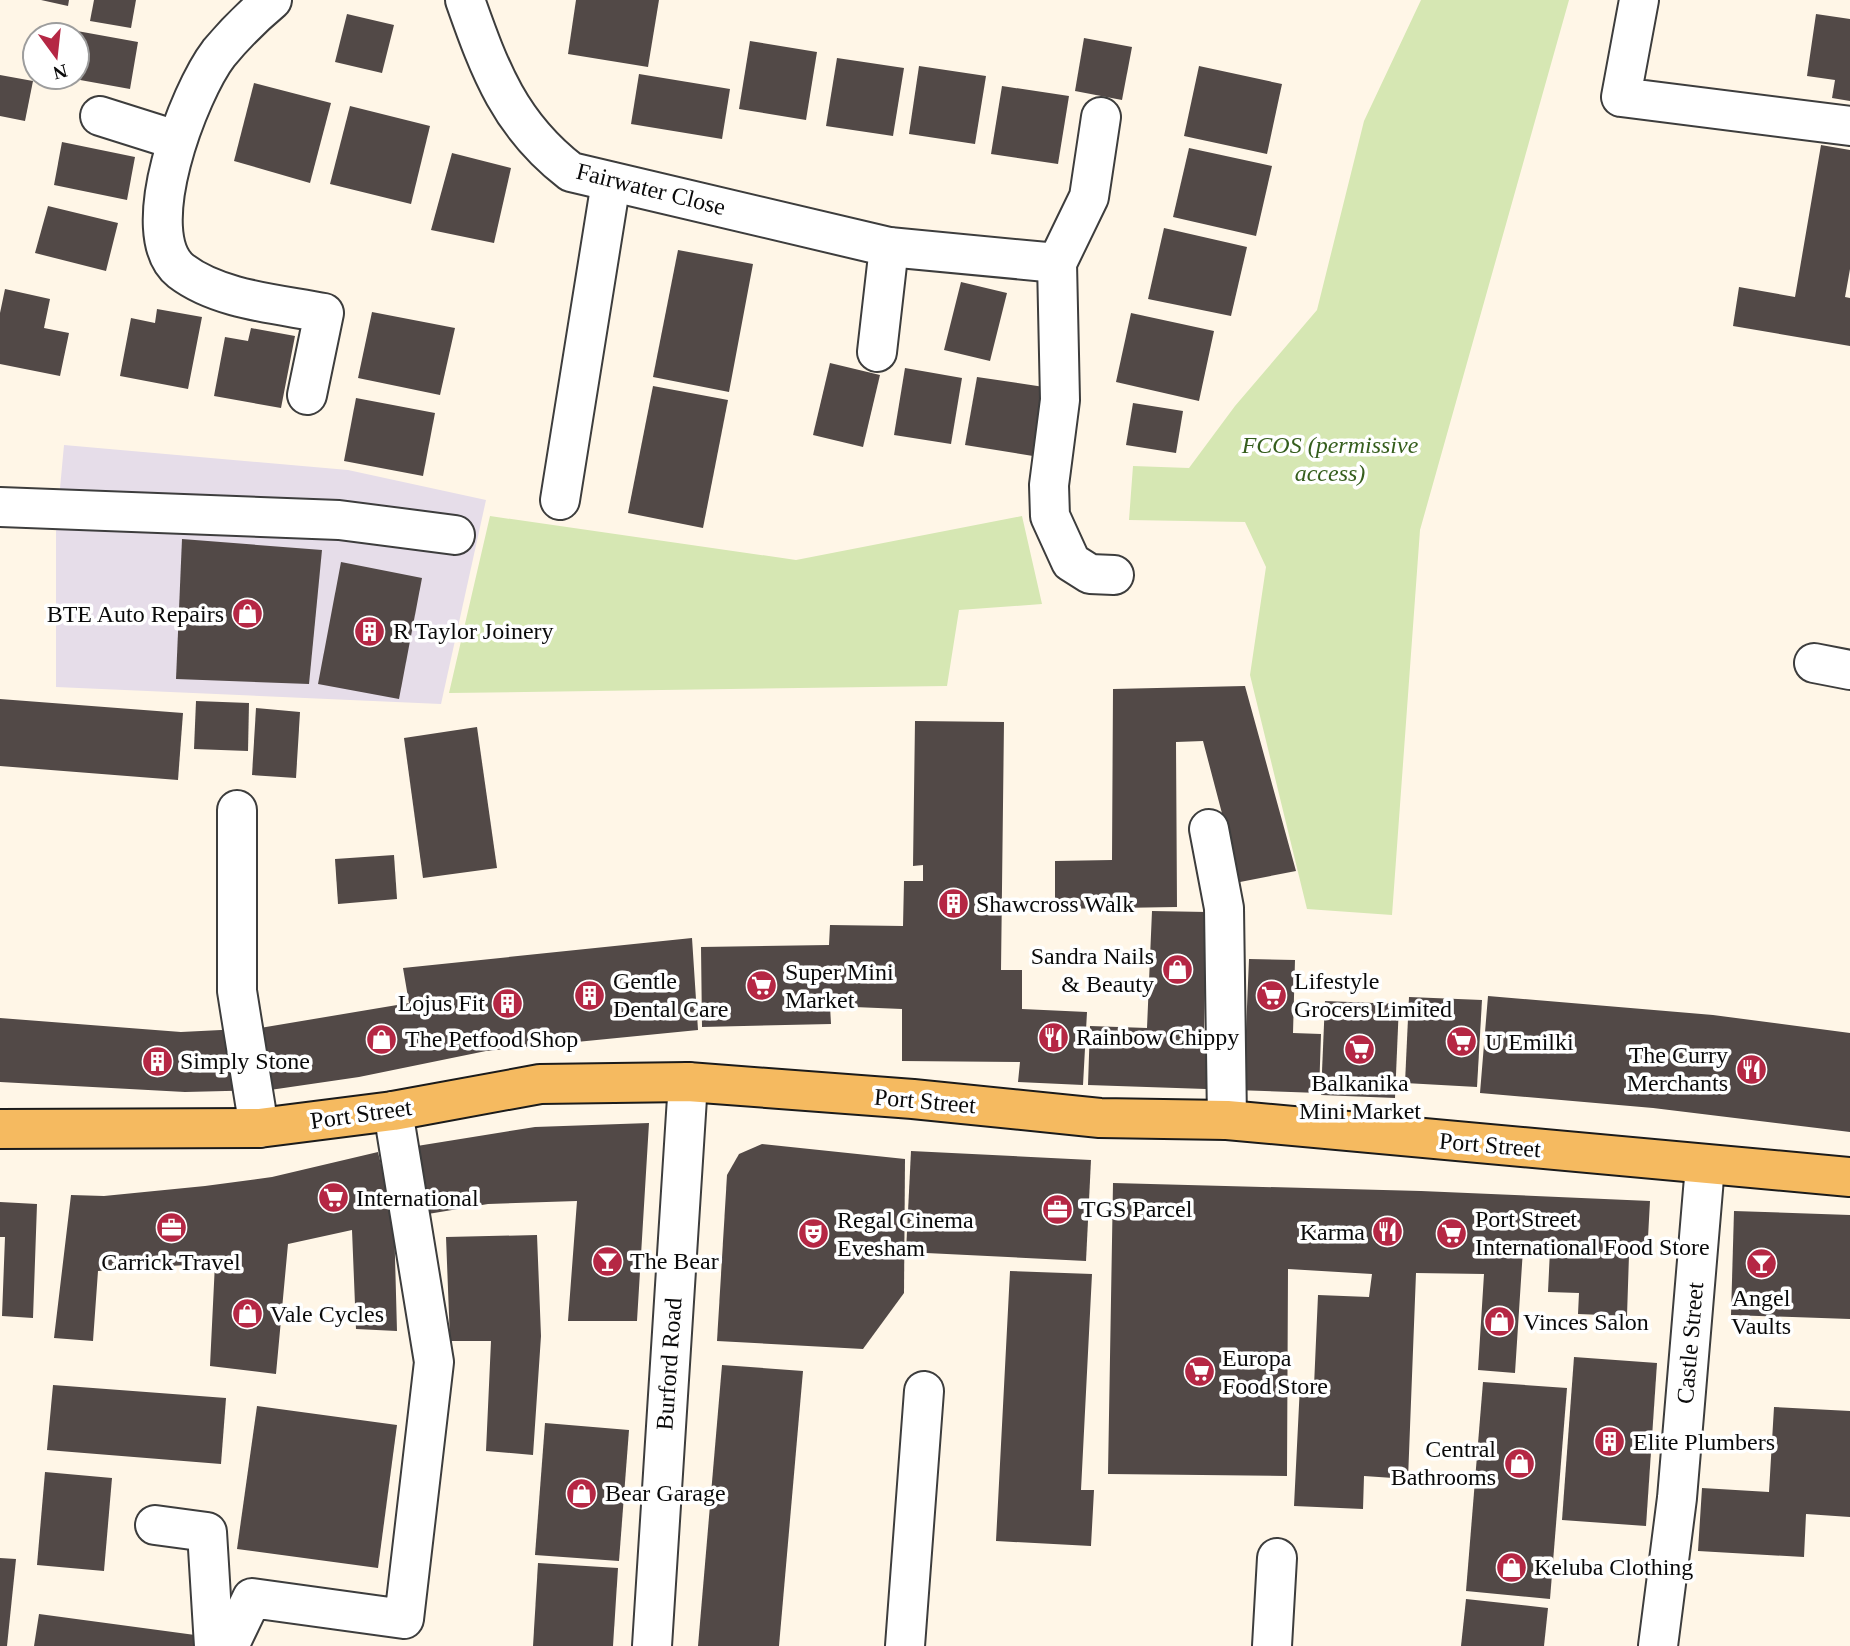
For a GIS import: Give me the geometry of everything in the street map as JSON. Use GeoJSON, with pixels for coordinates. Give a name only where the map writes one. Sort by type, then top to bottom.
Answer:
{"type":"FeatureCollection","features":[{"type":"Feature","properties":{"kind":"main road","name":"Port Street"},"geometry":{"type":"LineString","coordinates":[[0,1129],[259,1128],[393,1111],[540,1084],[688,1082],[913,1099],[1100,1118],[1227,1120],[1705,1166],[1850,1177]]}},
{"type":"Feature","properties":{"kind":"street"},"geometry":{"type":"LineString","coordinates":[[271,0],[219,54],[191,103],[176,140],[162,220],[164,248],[180,270],[220,291],[324,313],[307,396]]}},
{"type":"Feature","properties":{"kind":"street","name":"Fairwater Close"},"geometry":{"type":"LineString","coordinates":[[465,0],[488,64],[520,124],[571,172],[889,247],[1057,262]]}},
{"type":"Feature","properties":{"kind":"street"},"geometry":{"type":"LineString","coordinates":[[1639,0],[1621,97],[1850,126]]}},
{"type":"Feature","properties":{"kind":"street"},"geometry":{"type":"LineString","coordinates":[[100,116],[176,140]]}},
{"type":"Feature","properties":{"kind":"street"},"geometry":{"type":"LineString","coordinates":[[1101,117],[1089,197],[1057,262],[1060,400],[1049,485],[1050,516],[1071,562],[1090,574],[1114,575]]}},
{"type":"Feature","properties":{"kind":"street"},"geometry":{"type":"LineString","coordinates":[[560,500],[611,181]]}},
{"type":"Feature","properties":{"kind":"street"},"geometry":{"type":"LineString","coordinates":[[877,352],[889,247]]}},
{"type":"Feature","properties":{"kind":"street"},"geometry":{"type":"LineString","coordinates":[[0,507],[339,520],[455,535]]}},
{"type":"Feature","properties":{"kind":"street"},"geometry":{"type":"LineString","coordinates":[[237,810],[237,992],[259,1128]]}},
{"type":"Feature","properties":{"kind":"street"},"geometry":{"type":"LineString","coordinates":[[1209,829],[1224,908],[1227,1120]]}},
{"type":"Feature","properties":{"kind":"street","name":"Burford Road"},"geometry":{"type":"LineString","coordinates":[[652,1646],[688,1082]]}},
{"type":"Feature","properties":{"kind":"street"},"geometry":{"type":"LineString","coordinates":[[229,1646],[252,1598],[404,1619],[434,1363],[393,1111]]}},
{"type":"Feature","properties":{"kind":"street","name":"Castle Street"},"geometry":{"type":"LineString","coordinates":[[1658,1646],[1677,1498],[1705,1166]]}},
{"type":"Feature","properties":{"kind":"street"},"geometry":{"type":"LineString","coordinates":[[905,1646],[924,1391]]}},
{"type":"Feature","properties":{"kind":"street"},"geometry":{"type":"LineString","coordinates":[[155,1525],[207,1532],[214,1646]]}},
{"type":"Feature","properties":{"kind":"street"},"geometry":{"type":"LineString","coordinates":[[1272,1646],[1277,1559]]}},
{"type":"Feature","properties":{"kind":"shaded area"},"geometry":{"type":"Polygon","coordinates":[[[64,445],[348,470],[486,500],[441,704],[56,687],[56,532],[64,445]]]}},
{"type":"Feature","properties":{"kind":"green space","name":"FCOS (permissive access)"},"geometry":{"type":"Polygon","coordinates":[[[1421,0],[1569,0],[1420,530],[1392,915],[1307,909],[1250,675],[1266,567],[1245,522],[1129,520],[1133,466],[1189,468],[1235,406],[1317,310],[1364,121],[1421,0]]]}},
{"type":"Feature","properties":{"kind":"green space"},"geometry":{"type":"Polygon","coordinates":[[[490,516],[796,560],[1022,516],[1042,604],[959,610],[947,686],[449,693],[490,516]]]}},
{"type":"Feature","properties":{"kind":"building"},"geometry":{"type":"Polygon","coordinates":[[[41,0],[69,0],[68,6],[41,0]]]}},
{"type":"Feature","properties":{"kind":"building"},"geometry":{"type":"Polygon","coordinates":[[[94,0],[136,0],[131,28],[90,21],[94,0]]]}},
{"type":"Feature","properties":{"kind":"building"},"geometry":{"type":"Polygon","coordinates":[[[576,0],[659,0],[648,67],[568,54],[576,0]]]}},
{"type":"Feature","properties":{"kind":"building"},"geometry":{"type":"Polygon","coordinates":[[[347,14],[394,25],[382,73],[335,62],[347,14]]]}},
{"type":"Feature","properties":{"kind":"building"},"geometry":{"type":"Polygon","coordinates":[[[1816,14],[1850,19],[1850,101],[1832,98],[1835,80],[1807,76],[1816,14]]]}},
{"type":"Feature","properties":{"kind":"building"},"geometry":{"type":"Polygon","coordinates":[[[91,34],[138,42],[130,89],[91,82],[91,34]]]}},
{"type":"Feature","properties":{"kind":"building"},"geometry":{"type":"Polygon","coordinates":[[[1084,38],[1132,47],[1122,100],[1075,91],[1084,38]]]}},
{"type":"Feature","properties":{"kind":"building"},"geometry":{"type":"Polygon","coordinates":[[[750,41],[817,52],[806,120],[739,109],[750,41]]]}},
{"type":"Feature","properties":{"kind":"building"},"geometry":{"type":"Polygon","coordinates":[[[837,58],[904,68],[893,136],[826,126],[837,58]]]}},
{"type":"Feature","properties":{"kind":"building"},"geometry":{"type":"Polygon","coordinates":[[[919,66],[986,76],[975,144],[909,134],[919,66]]]}},
{"type":"Feature","properties":{"kind":"building"},"geometry":{"type":"Polygon","coordinates":[[[1199,66],[1282,84],[1267,154],[1184,136],[1199,66]]]}},
{"type":"Feature","properties":{"kind":"building"},"geometry":{"type":"Polygon","coordinates":[[[639,74],[730,89],[722,139],[631,124],[639,74]]]}},
{"type":"Feature","properties":{"kind":"building"},"geometry":{"type":"Polygon","coordinates":[[[0,75],[21,79],[21,91],[31,91],[25,121],[0,116],[0,75]]]}},
{"type":"Feature","properties":{"kind":"building"},"geometry":{"type":"Polygon","coordinates":[[[254,83],[331,103],[310,183],[234,161],[254,83]]]}},
{"type":"Feature","properties":{"kind":"building"},"geometry":{"type":"Polygon","coordinates":[[[1002,86],[1069,96],[1058,164],[991,154],[1002,86]]]}},
{"type":"Feature","properties":{"kind":"building"},"geometry":{"type":"Polygon","coordinates":[[[350,106],[430,126],[411,204],[330,184],[350,106]]]}},
{"type":"Feature","properties":{"kind":"building"},"geometry":{"type":"Polygon","coordinates":[[[62,142],[135,157],[127,200],[54,185],[62,142]]]}},
{"type":"Feature","properties":{"kind":"building"},"geometry":{"type":"Polygon","coordinates":[[[1821,145],[1850,150],[1850,269],[1845,297],[1850,298],[1850,346],[1733,326],[1739,287],[1795,297],[1821,145]]]}},
{"type":"Feature","properties":{"kind":"building"},"geometry":{"type":"Polygon","coordinates":[[[1189,148],[1272,166],[1256,236],[1173,217],[1189,148]]]}},
{"type":"Feature","properties":{"kind":"building"},"geometry":{"type":"Polygon","coordinates":[[[452,153],[511,168],[494,243],[431,230],[452,153]]]}},
{"type":"Feature","properties":{"kind":"building"},"geometry":{"type":"Polygon","coordinates":[[[48,206],[118,223],[106,271],[35,253],[48,206]]]}},
{"type":"Feature","properties":{"kind":"building"},"geometry":{"type":"Polygon","coordinates":[[[1164,228],[1247,247],[1231,316],[1148,299],[1164,228]]]}},
{"type":"Feature","properties":{"kind":"building"},"geometry":{"type":"Polygon","coordinates":[[[678,250],[753,264],[729,392],[653,377],[678,250]]]}},
{"type":"Feature","properties":{"kind":"building"},"geometry":{"type":"Polygon","coordinates":[[[961,282],[1007,293],[990,361],[944,350],[961,282]]]}},
{"type":"Feature","properties":{"kind":"building"},"geometry":{"type":"Polygon","coordinates":[[[5,289],[50,299],[44,328],[69,333],[60,376],[0,364],[0,313],[5,289]]]}},
{"type":"Feature","properties":{"kind":"building"},"geometry":{"type":"Polygon","coordinates":[[[157,309],[202,317],[188,389],[120,376],[131,318],[155,323],[157,309]]]}},
{"type":"Feature","properties":{"kind":"building"},"geometry":{"type":"Polygon","coordinates":[[[372,312],[455,328],[440,395],[358,378],[372,312]]]}},
{"type":"Feature","properties":{"kind":"building"},"geometry":{"type":"Polygon","coordinates":[[[1131,313],[1214,331],[1199,401],[1116,382],[1131,313]]]}},
{"type":"Feature","properties":{"kind":"building"},"geometry":{"type":"Polygon","coordinates":[[[251,328],[295,336],[281,408],[214,396],[225,337],[248,341],[251,328]]]}},
{"type":"Feature","properties":{"kind":"building"},"geometry":{"type":"Polygon","coordinates":[[[830,363],[880,375],[863,447],[813,435],[830,363]]]}},
{"type":"Feature","properties":{"kind":"building"},"geometry":{"type":"Polygon","coordinates":[[[905,368],[962,378],[951,444],[894,435],[905,368]]]}},
{"type":"Feature","properties":{"kind":"building"},"geometry":{"type":"Polygon","coordinates":[[[977,377],[1044,387],[1033,456],[965,445],[977,377]]]}},
{"type":"Feature","properties":{"kind":"building"},"geometry":{"type":"Polygon","coordinates":[[[653,386],[728,400],[703,528],[628,513],[653,386]]]}},
{"type":"Feature","properties":{"kind":"building"},"geometry":{"type":"Polygon","coordinates":[[[356,398],[435,413],[423,476],[344,461],[356,398]]]}},
{"type":"Feature","properties":{"kind":"building"},"geometry":{"type":"Polygon","coordinates":[[[1133,403],[1183,411],[1176,453],[1126,445],[1133,403]]]}},
{"type":"Feature","properties":{"kind":"building","name":"BTE Auto Repairs"},"geometry":{"type":"Polygon","coordinates":[[[182,539],[322,550],[309,684],[176,679],[182,539]]]}},
{"type":"Feature","properties":{"kind":"building","name":"R Taylor Joinery"},"geometry":{"type":"Polygon","coordinates":[[[341,562],[422,578],[399,699],[318,684],[341,562]]]}},
{"type":"Feature","properties":{"kind":"building"},"geometry":{"type":"Polygon","coordinates":[[[1245,686],[1296,871],[1240,882],[1203,741],[1176,742],[1177,907],[1055,909],[1055,861],[1112,860],[1113,689],[1245,686]]]}},
{"type":"Feature","properties":{"kind":"building"},"geometry":{"type":"Polygon","coordinates":[[[0,699],[183,713],[178,780],[0,766],[0,699]]]}},
{"type":"Feature","properties":{"kind":"building"},"geometry":{"type":"Polygon","coordinates":[[[196,701],[249,703],[248,751],[194,749],[196,701]]]}},
{"type":"Feature","properties":{"kind":"building"},"geometry":{"type":"Polygon","coordinates":[[[256,708],[300,712],[296,778],[252,775],[256,708]]]}},
{"type":"Feature","properties":{"kind":"building","name":"Shawcross Walk"},"geometry":{"type":"Polygon","coordinates":[[[915,721],[1004,722],[1001,970],[1022,970],[1022,1009],[1087,1012],[1083,1085],[1018,1082],[1020,1062],[902,1061],[902,1009],[830,1006],[831,1024],[702,1027],[701,947],[829,945],[830,925],[903,926],[904,881],[923,881],[923,865],[913,866],[915,721]]]}},
{"type":"Feature","properties":{"kind":"building"},"geometry":{"type":"Polygon","coordinates":[[[477,727],[497,868],[423,878],[404,738],[477,727]]]}},
{"type":"Feature","properties":{"kind":"building"},"geometry":{"type":"Polygon","coordinates":[[[394,855],[397,899],[338,904],[335,859],[394,855]]]}},
{"type":"Feature","properties":{"kind":"building"},"geometry":{"type":"Polygon","coordinates":[[[1152,911],[1207,912],[1204,1030],[1246,1031],[1249,959],[1295,960],[1293,1033],[1321,1034],[1319,1093],[1088,1085],[1090,1026],[1147,1028],[1152,911]]]}},
{"type":"Feature","properties":{"kind":"building"},"geometry":{"type":"Polygon","coordinates":[[[692,938],[698,1030],[486,1051],[359,1077],[270,1090],[185,1092],[0,1082],[0,1018],[181,1032],[260,1028],[409,1003],[403,968],[692,938]]]}},
{"type":"Feature","properties":{"kind":"building"},"geometry":{"type":"Polygon","coordinates":[[[1488,996],[1713,1015],[1850,1033],[1850,1132],[1653,1108],[1480,1093],[1488,996]]]}},
{"type":"Feature","properties":{"kind":"building"},"geometry":{"type":"Polygon","coordinates":[[[1409,997],[1482,1000],[1477,1087],[1405,1083],[1409,997]]]}},
{"type":"Feature","properties":{"kind":"building","name":"Balkanika Mini Market"},"geometry":{"type":"Polygon","coordinates":[[[1325,1001],[1399,1004],[1395,1098],[1321,1095],[1325,1001]]]}},
{"type":"Feature","properties":{"kind":"building","name":"The Bear"},"geometry":{"type":"Polygon","coordinates":[[[649,1123],[637,1321],[568,1321],[577,1201],[488,1204],[428,1214],[417,1146],[535,1127],[649,1123]]]}},
{"type":"Feature","properties":{"kind":"building","name":"Regal Cinema Evesham"},"geometry":{"type":"Polygon","coordinates":[[[762,1144],[905,1159],[904,1293],[863,1349],[717,1341],[727,1175],[739,1154],[762,1144]]]}},
{"type":"Feature","properties":{"kind":"building"},"geometry":{"type":"Polygon","coordinates":[[[911,1151],[1091,1160],[1086,1261],[906,1252],[911,1151]]]}},
{"type":"Feature","properties":{"kind":"building"},"geometry":{"type":"Polygon","coordinates":[[[378,1152],[394,1220],[397,1331],[356,1329],[352,1230],[288,1244],[276,1374],[210,1366],[215,1263],[98,1271],[93,1341],[54,1338],[71,1195],[104,1196],[272,1177],[378,1152]]]}},
{"type":"Feature","properties":{"kind":"building"},"geometry":{"type":"Polygon","coordinates":[[[1113,1183],[1421,1191],[1650,1201],[1647,1256],[1629,1255],[1627,1316],[1578,1314],[1579,1293],[1548,1292],[1550,1250],[1523,1249],[1515,1373],[1478,1370],[1484,1274],[1416,1273],[1408,1479],[1364,1476],[1363,1509],[1294,1506],[1300,1385],[1314,1386],[1318,1295],[1369,1297],[1372,1274],[1288,1269],[1287,1476],[1108,1474],[1113,1183]]]}},
{"type":"Feature","properties":{"kind":"building"},"geometry":{"type":"Polygon","coordinates":[[[0,1202],[37,1204],[33,1318],[2,1316],[5,1237],[0,1237],[0,1202]]]}},
{"type":"Feature","properties":{"kind":"building"},"geometry":{"type":"Polygon","coordinates":[[[1734,1211],[1850,1215],[1850,1319],[1731,1315],[1734,1211]]]}},
{"type":"Feature","properties":{"kind":"building"},"geometry":{"type":"Polygon","coordinates":[[[537,1235],[541,1336],[533,1455],[486,1451],[491,1341],[450,1341],[446,1237],[537,1235]]]}},
{"type":"Feature","properties":{"kind":"building"},"geometry":{"type":"Polygon","coordinates":[[[1010,1271],[1092,1274],[1081,1490],[1094,1490],[1091,1546],[996,1541],[1010,1271]]]}},
{"type":"Feature","properties":{"kind":"building","name":"Elite Plumbers"},"geometry":{"type":"Polygon","coordinates":[[[1574,1357],[1657,1363],[1646,1526],[1562,1520],[1574,1357]]]}},
{"type":"Feature","properties":{"kind":"building"},"geometry":{"type":"Polygon","coordinates":[[[722,1365],[803,1371],[779,1646],[698,1646],[722,1365]]]}},
{"type":"Feature","properties":{"kind":"building","name":"Central Bathrooms"},"geometry":{"type":"Polygon","coordinates":[[[1483,1382],[1567,1388],[1550,1599],[1466,1591],[1483,1382]]]}},
{"type":"Feature","properties":{"kind":"building"},"geometry":{"type":"Polygon","coordinates":[[[53,1385],[226,1398],[221,1464],[47,1450],[53,1385]]]}},
{"type":"Feature","properties":{"kind":"building"},"geometry":{"type":"Polygon","coordinates":[[[257,1406],[397,1425],[378,1568],[237,1549],[257,1406]]]}},
{"type":"Feature","properties":{"kind":"building"},"geometry":{"type":"Polygon","coordinates":[[[1774,1407],[1850,1411],[1850,1517],[1806,1514],[1804,1557],[1698,1551],[1702,1488],[1769,1492],[1774,1407]]]}},
{"type":"Feature","properties":{"kind":"building","name":"Bear Garage"},"geometry":{"type":"Polygon","coordinates":[[[545,1423],[629,1430],[619,1561],[535,1555],[545,1423]]]}},
{"type":"Feature","properties":{"kind":"building"},"geometry":{"type":"Polygon","coordinates":[[[45,1472],[112,1478],[104,1571],[37,1565],[45,1472]]]}},
{"type":"Feature","properties":{"kind":"building"},"geometry":{"type":"Polygon","coordinates":[[[0,1558],[16,1559],[7,1646],[0,1646],[0,1558]]]}},
{"type":"Feature","properties":{"kind":"building"},"geometry":{"type":"Polygon","coordinates":[[[538,1563],[618,1568],[613,1646],[533,1646],[538,1563]]]}},
{"type":"Feature","properties":{"kind":"building"},"geometry":{"type":"Polygon","coordinates":[[[1466,1599],[1548,1608],[1544,1646],[1461,1646],[1466,1599]]]}},
{"type":"Feature","properties":{"kind":"building"},"geometry":{"type":"Polygon","coordinates":[[[39,1614],[195,1635],[194,1646],[34,1646],[39,1614]]]}},
{"type":"Feature","properties":{"kind":"place","name":"BTE Auto Repairs"},"geometry":{"type":"Point","coordinates":[247,614]}},
{"type":"Feature","properties":{"kind":"place","name":"R Taylor Joinery"},"geometry":{"type":"Point","coordinates":[370,631]}},
{"type":"Feature","properties":{"kind":"place","name":"Shawcross Walk"},"geometry":{"type":"Point","coordinates":[953,904]}},
{"type":"Feature","properties":{"kind":"place","name":"Sandra Nails & Beauty"},"geometry":{"type":"Point","coordinates":[1177,970]}},
{"type":"Feature","properties":{"kind":"place","name":"Super Mini Market"},"geometry":{"type":"Point","coordinates":[762,986]}},
{"type":"Feature","properties":{"kind":"place","name":"Gentle Dental Care"},"geometry":{"type":"Point","coordinates":[590,995]}},
{"type":"Feature","properties":{"kind":"place","name":"Lifestyle Grocers Limited"},"geometry":{"type":"Point","coordinates":[1271,995]}},
{"type":"Feature","properties":{"kind":"place","name":"Lojus Fit"},"geometry":{"type":"Point","coordinates":[508,1003]}},
{"type":"Feature","properties":{"kind":"place","name":"Rainbow Chippy"},"geometry":{"type":"Point","coordinates":[1053,1037]}},
{"type":"Feature","properties":{"kind":"place","name":"The Petfood Shop"},"geometry":{"type":"Point","coordinates":[382,1039]}},
{"type":"Feature","properties":{"kind":"place","name":"U Emilki"},"geometry":{"type":"Point","coordinates":[1462,1042]}},
{"type":"Feature","properties":{"kind":"place","name":"Balkanika Mini Market"},"geometry":{"type":"Point","coordinates":[1360,1049]}},
{"type":"Feature","properties":{"kind":"place","name":"Simply Stone"},"geometry":{"type":"Point","coordinates":[157,1061]}},
{"type":"Feature","properties":{"kind":"place","name":"The Curry Merchants"},"geometry":{"type":"Point","coordinates":[1751,1069]}},
{"type":"Feature","properties":{"kind":"place","name":"International"},"geometry":{"type":"Point","coordinates":[333,1198]}},
{"type":"Feature","properties":{"kind":"place","name":"TGS Parcel"},"geometry":{"type":"Point","coordinates":[1058,1209]}},
{"type":"Feature","properties":{"kind":"place","name":"Carrick Travel"},"geometry":{"type":"Point","coordinates":[171,1228]}},
{"type":"Feature","properties":{"kind":"place","name":"Karma"},"geometry":{"type":"Point","coordinates":[1388,1232]}},
{"type":"Feature","properties":{"kind":"place","name":"Port Street International Food Store"},"geometry":{"type":"Point","coordinates":[1452,1233]}},
{"type":"Feature","properties":{"kind":"place","name":"Regal Cinema Evesham"},"geometry":{"type":"Point","coordinates":[814,1234]}},
{"type":"Feature","properties":{"kind":"place","name":"The Bear"},"geometry":{"type":"Point","coordinates":[607,1261]}},
{"type":"Feature","properties":{"kind":"place","name":"Angel Vaults"},"geometry":{"type":"Point","coordinates":[1761,1264]}},
{"type":"Feature","properties":{"kind":"place","name":"Vale Cycles"},"geometry":{"type":"Point","coordinates":[247,1314]}},
{"type":"Feature","properties":{"kind":"place","name":"Vinces Salon"},"geometry":{"type":"Point","coordinates":[1500,1322]}},
{"type":"Feature","properties":{"kind":"place","name":"Europa Food Store"},"geometry":{"type":"Point","coordinates":[1199,1372]}},
{"type":"Feature","properties":{"kind":"place","name":"Elite Plumbers"},"geometry":{"type":"Point","coordinates":[1610,1442]}},
{"type":"Feature","properties":{"kind":"place","name":"Central Bathrooms"},"geometry":{"type":"Point","coordinates":[1519,1463]}},
{"type":"Feature","properties":{"kind":"place","name":"Bear Garage"},"geometry":{"type":"Point","coordinates":[582,1493]}},
{"type":"Feature","properties":{"kind":"place","name":"Keluba Clothing"},"geometry":{"type":"Point","coordinates":[1511,1567]}}]}
